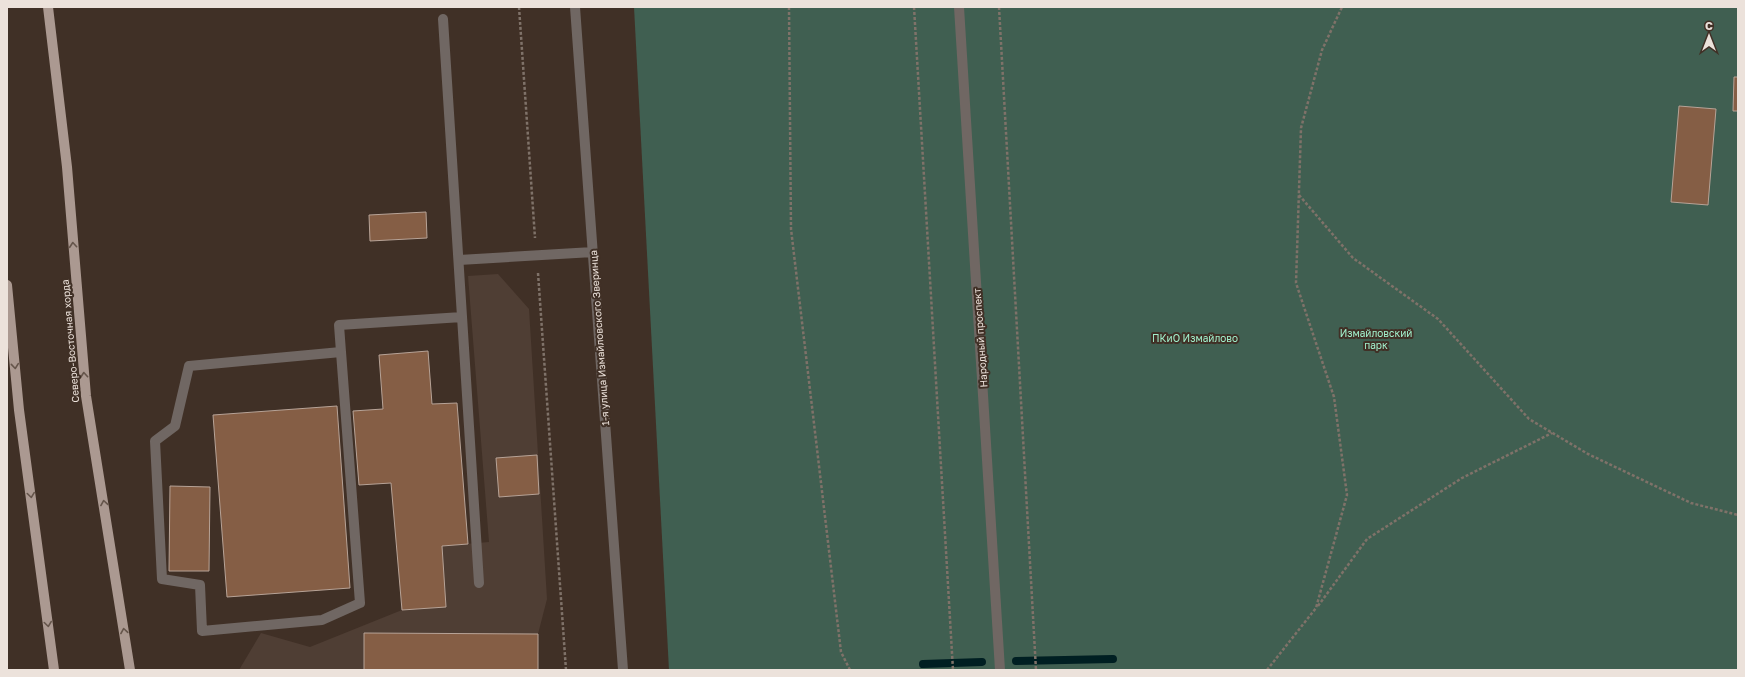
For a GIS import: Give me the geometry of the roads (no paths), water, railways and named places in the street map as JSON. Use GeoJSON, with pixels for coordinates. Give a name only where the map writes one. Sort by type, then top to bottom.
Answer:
{"type":"FeatureCollection","features":[{"type":"Feature","properties":{"kind":"main road","name":"Северо-Восточная хорда"},"geometry":{"type":"LineString","coordinates":[[48,7],[67,167],[86,396],[130,670]]}},
{"type":"Feature","properties":{"kind":"main road"},"geometry":{"type":"LineString","coordinates":[[7,286],[19,410],[54,670]]}},
{"type":"Feature","properties":{"kind":"street","name":"1-я улица Измайловского Зверинца"},"geometry":{"type":"LineString","coordinates":[[575,7],[623,670]]}},
{"type":"Feature","properties":{"kind":"street","name":"Народный проспект"},"geometry":{"type":"LineString","coordinates":[[960,7],[1000,670]]}},
{"type":"Feature","properties":{"kind":"street"},"geometry":{"type":"LineString","coordinates":[[443,19],[479,583]]}},
{"type":"Feature","properties":{"kind":"street"},"geometry":{"type":"LineString","coordinates":[[459,260],[593,252]]}},
{"type":"Feature","properties":{"kind":"street"},"geometry":{"type":"LineString","coordinates":[[341,352],[189,366],[175,426],[155,441],[162,579],[200,585],[202,631],[322,620],[360,603],[339,325],[462,317]]}},
{"type":"Feature","properties":{"kind":"waterway"},"geometry":{"type":"LineString","coordinates":[[1016,661],[1113,659]]}},
{"type":"Feature","properties":{"kind":"waterway"},"geometry":{"type":"LineString","coordinates":[[923,664],[982,662]]}},
{"type":"Feature","properties":{"kind":"park label","name":"ПКиО Измайлово"},"geometry":{"type":"Point","coordinates":[1195,338]}},
{"type":"Feature","properties":{"kind":"park label","name":"Измайловский парк"},"geometry":{"type":"Point","coordinates":[1376,338]}}]}
